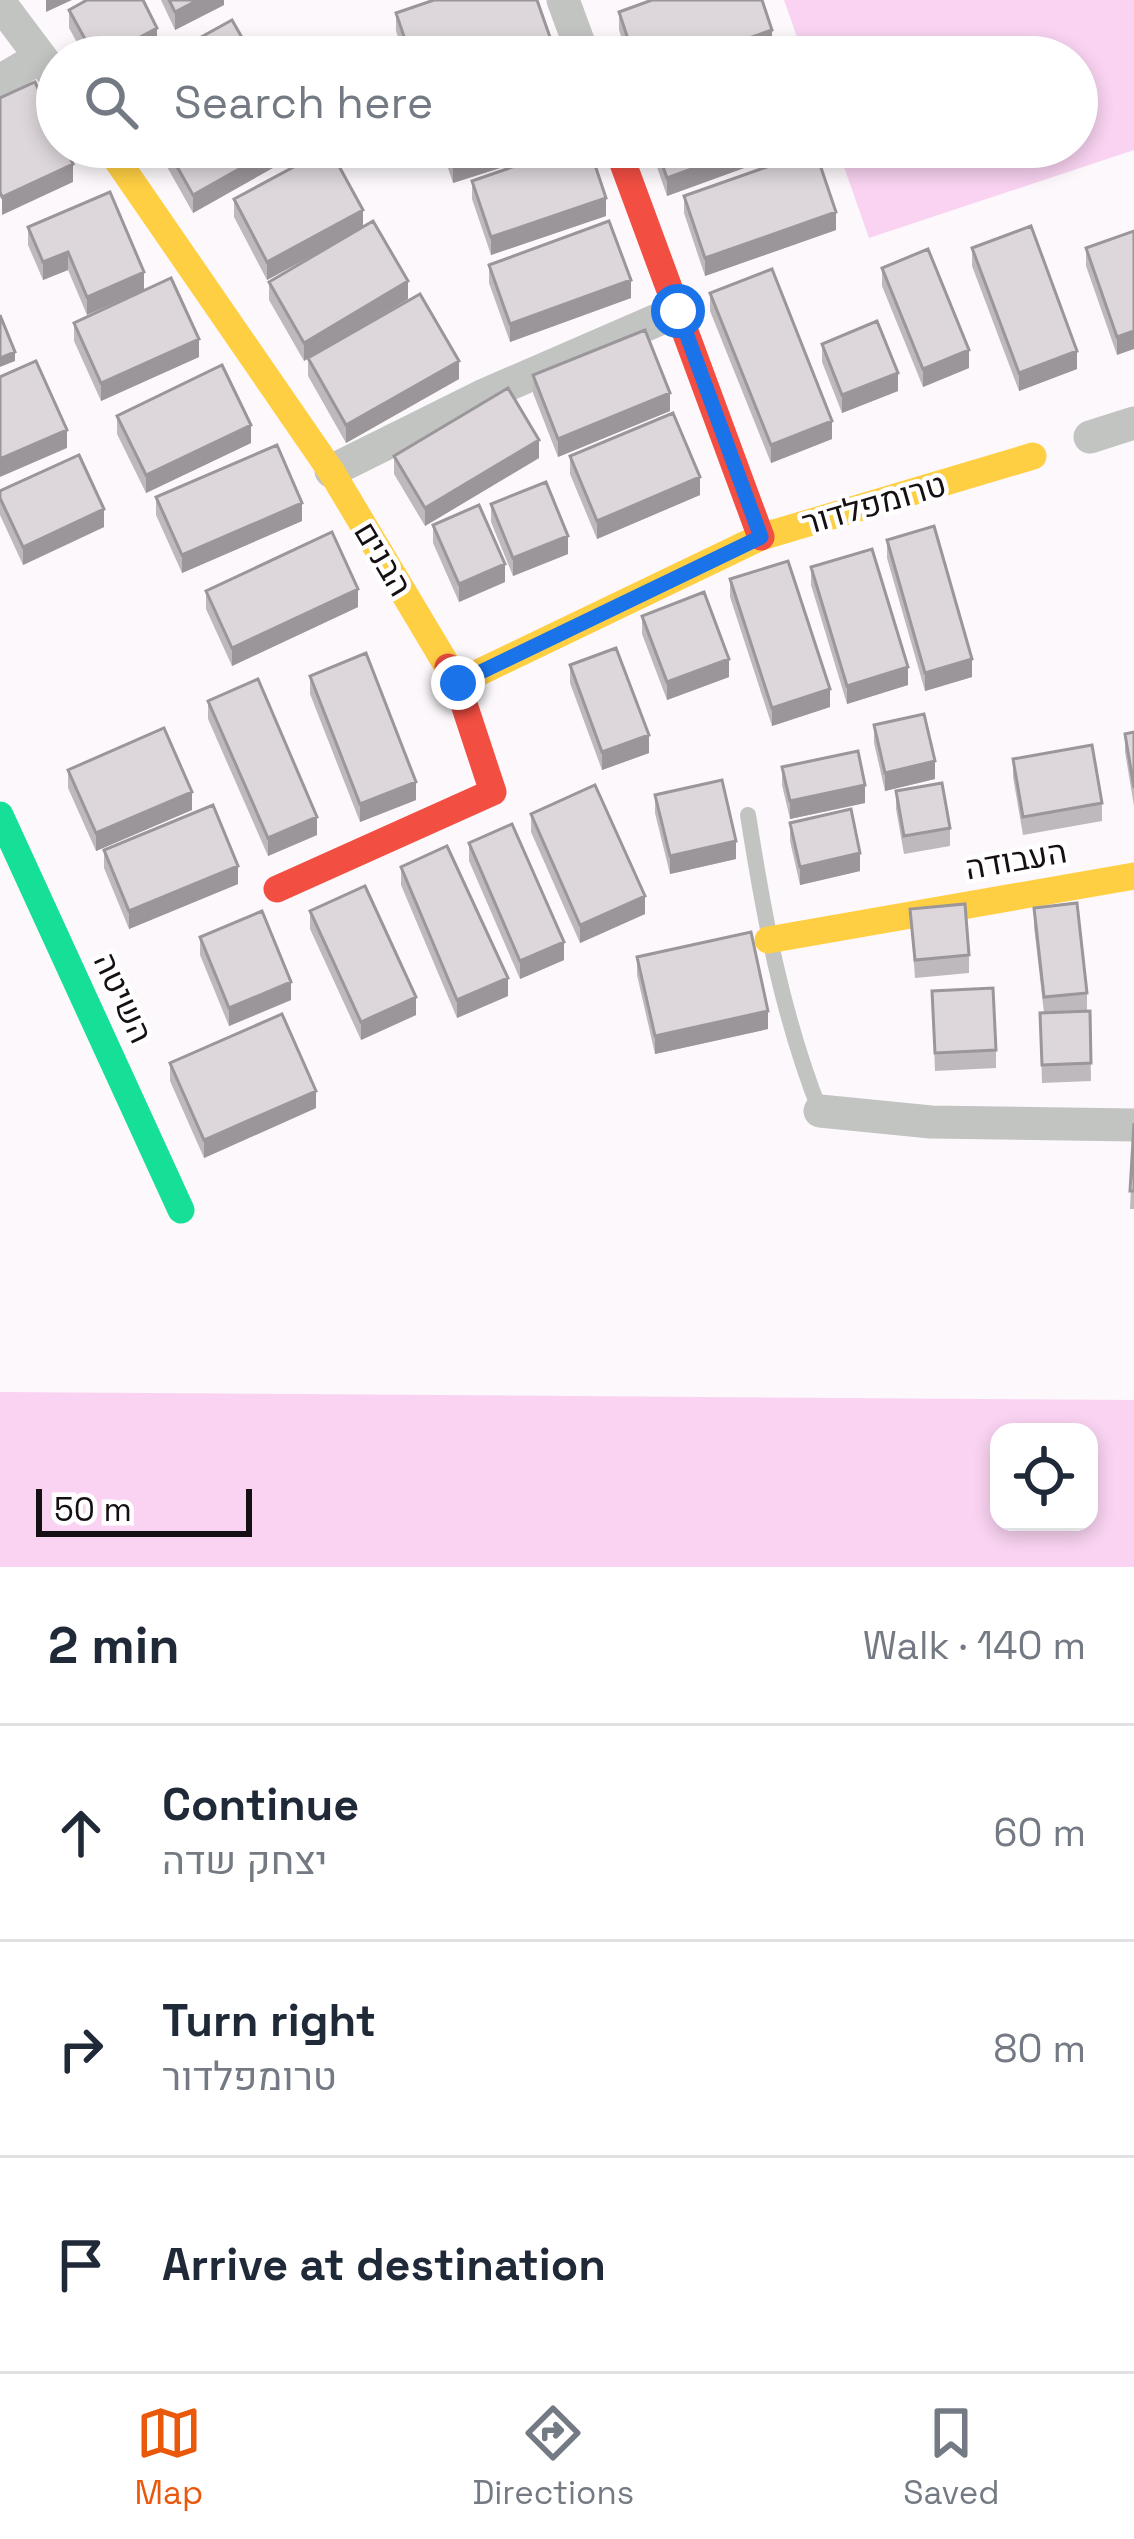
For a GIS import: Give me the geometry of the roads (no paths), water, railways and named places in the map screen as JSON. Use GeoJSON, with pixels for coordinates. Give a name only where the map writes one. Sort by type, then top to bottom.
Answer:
{"type":"FeatureCollection","features":[{"type":"Feature","properties":{"kind":"street"},"geometry":{"type":"LineString","coordinates":[[563,0],[576,36]]}},
{"type":"Feature","properties":{"kind":"street"},"geometry":{"type":"LineString","coordinates":[[0,3],[36,52]]}},
{"type":"Feature","properties":{"kind":"street"},"geometry":{"type":"LineString","coordinates":[[0,81],[36,72]]}},
{"type":"Feature","properties":{"kind":"street","name":"הבנים"},"geometry":{"type":"LineString","coordinates":[[122,168],[331,471],[458,683],[493,791],[277,889]]}},
{"type":"Feature","properties":{"kind":"street"},"geometry":{"type":"LineString","coordinates":[[625,168],[761,537]]}},
{"type":"Feature","properties":{"kind":"street"},"geometry":{"type":"LineString","coordinates":[[331,471],[482,396],[678,311]]}},
{"type":"Feature","properties":{"kind":"street"},"geometry":{"type":"LineString","coordinates":[[1090,437],[1134,423]]}},
{"type":"Feature","properties":{"kind":"street","name":"טרומפלדור"},"geometry":{"type":"LineString","coordinates":[[458,683],[761,537],[1033,456]]}},
{"type":"Feature","properties":{"kind":"street","name":"השיטה"},"geometry":{"type":"LineString","coordinates":[[0,815],[181,1210]]}},
{"type":"Feature","properties":{"kind":"street","name":"העבודה"},"geometry":{"type":"LineString","coordinates":[[768,940],[1134,876]]}},
{"type":"Feature","properties":{"kind":"street"},"geometry":{"type":"LineString","coordinates":[[820,1112],[931,1122],[1134,1125]]}},
{"type":"Feature","properties":{"kind":"lane"},"geometry":{"type":"LineString","coordinates":[[748,815],[768,940],[796,1049],[820,1112]]}}]}
